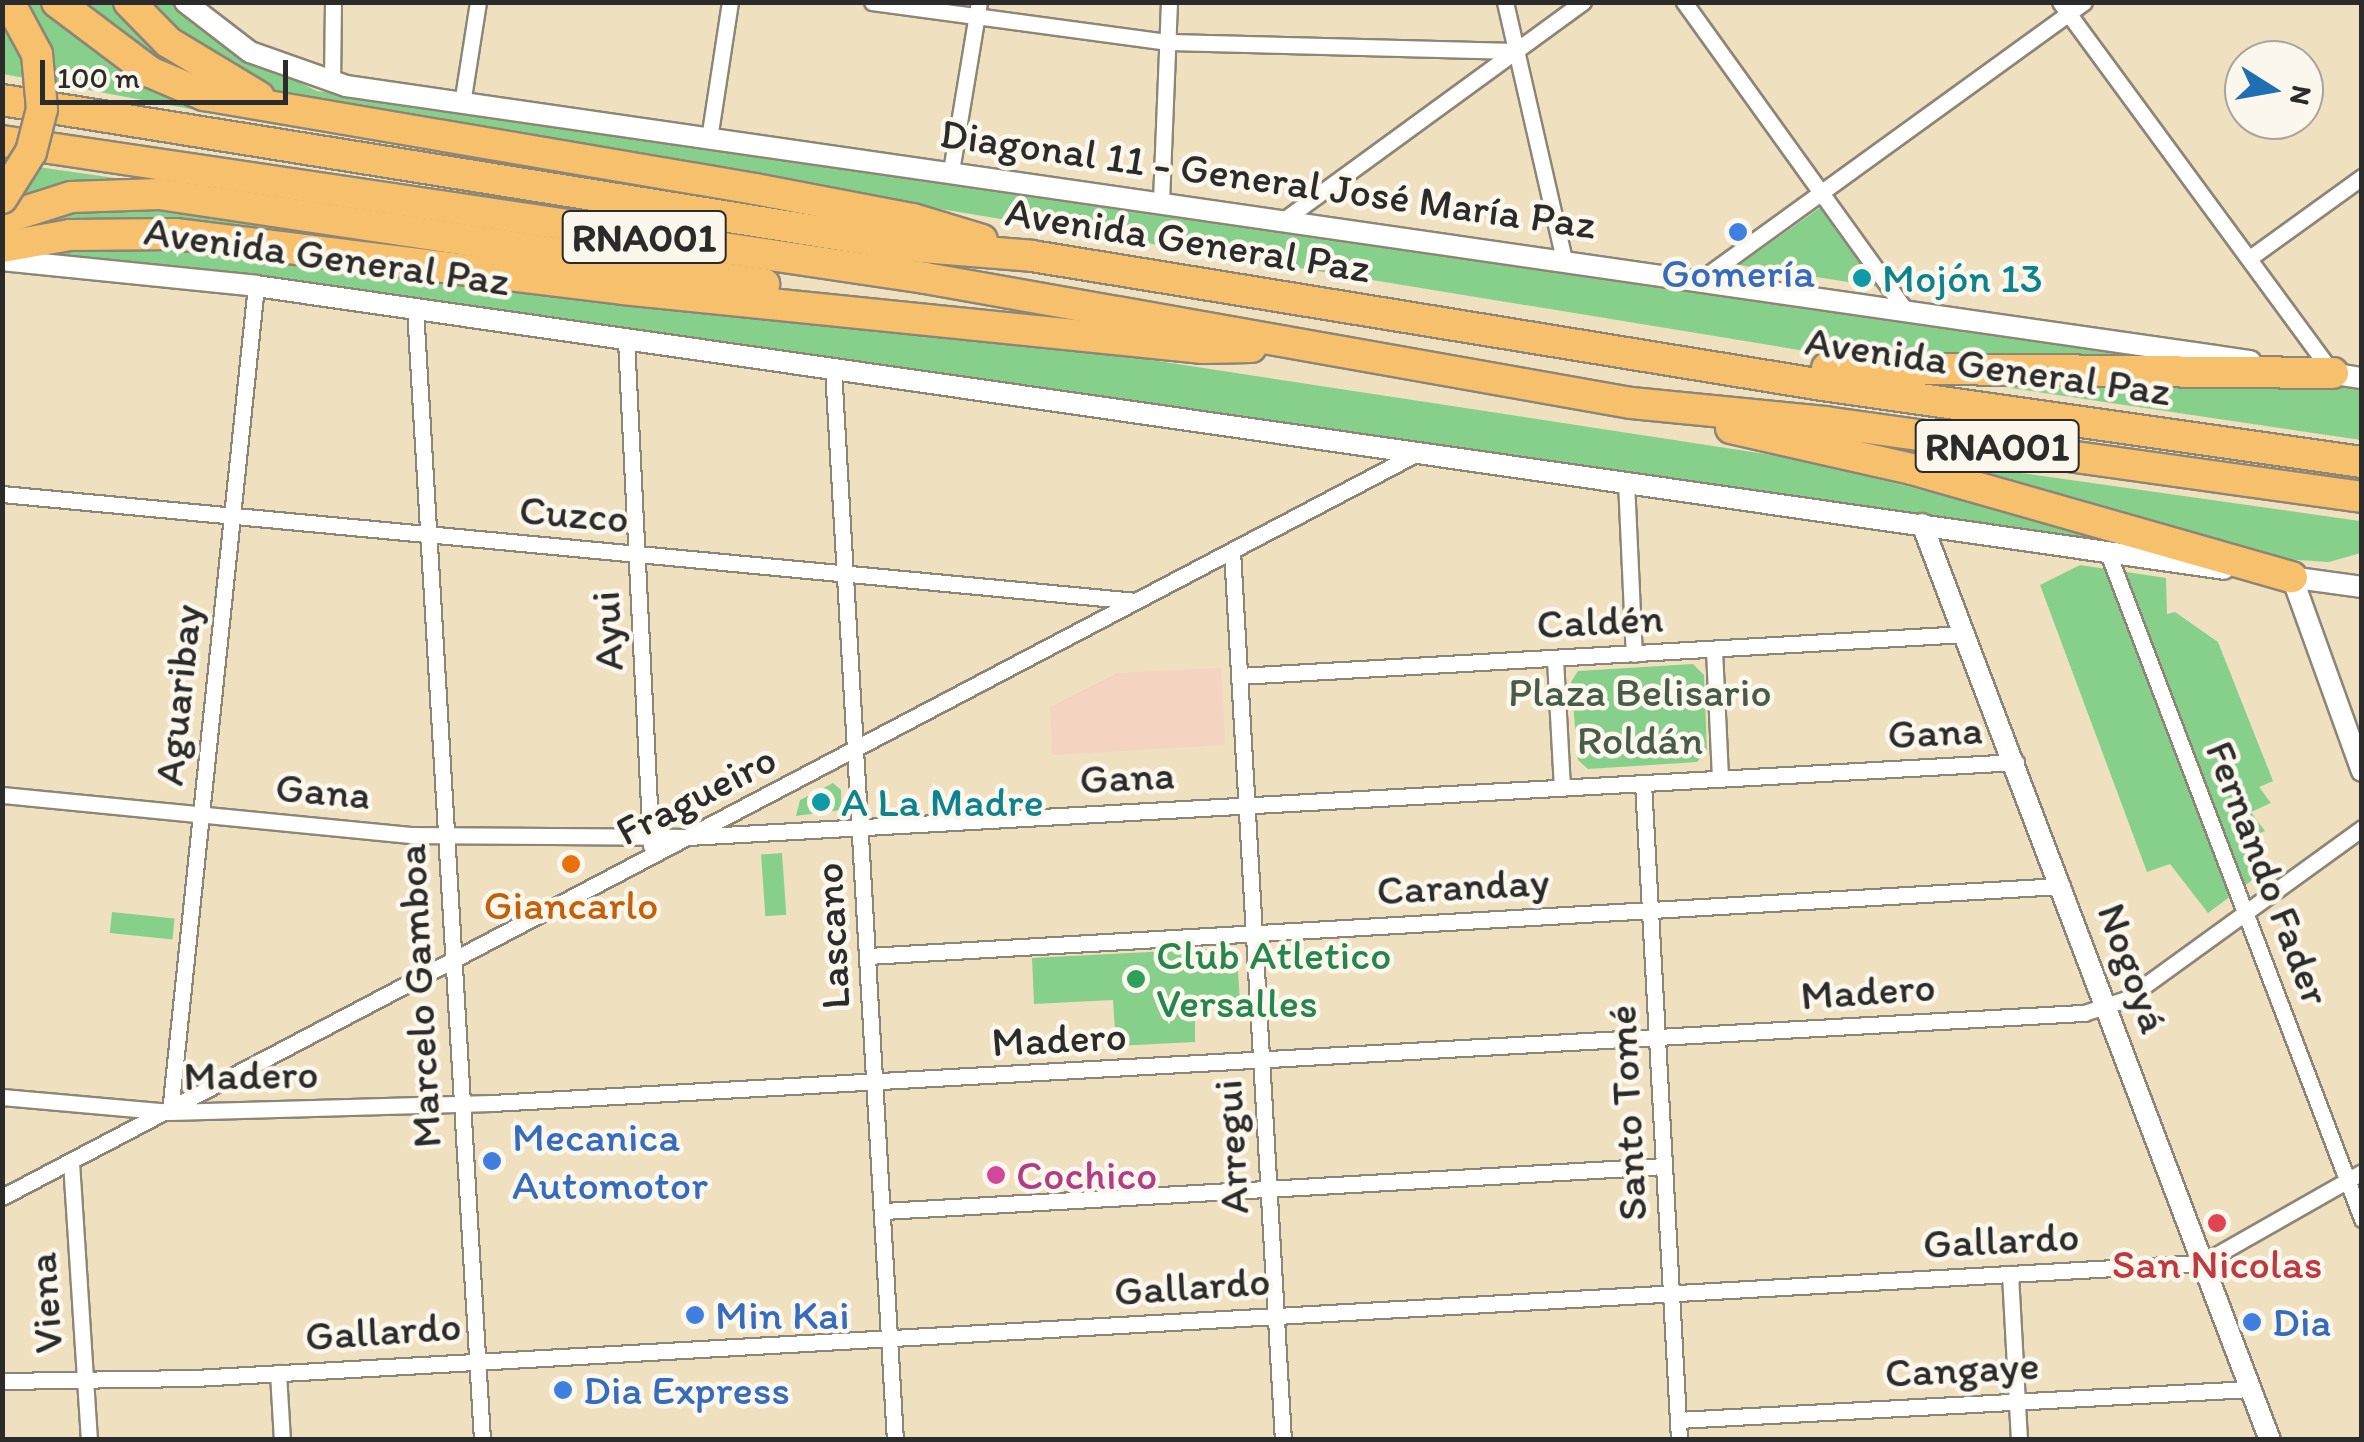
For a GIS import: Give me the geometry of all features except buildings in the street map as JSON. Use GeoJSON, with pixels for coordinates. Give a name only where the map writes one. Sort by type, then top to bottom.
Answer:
{"type":"FeatureCollection","features":[{"type":"Feature","properties":{"kind":"highway"},"geometry":{"type":"LineString","coordinates":[[2,198],[32,152],[42,109],[36,54],[9,2]]}},
{"type":"Feature","properties":{"kind":"highway"},"geometry":{"type":"LineString","coordinates":[[57,2],[168,81],[298,115],[896,216],[1032,256]]}},
{"type":"Feature","properties":{"kind":"highway"},"geometry":{"type":"LineString","coordinates":[[129,2],[196,61],[298,115]]}},
{"type":"Feature","properties":{"kind":"highway","name":"Avenida General Paz"},"geometry":{"type":"LineString","coordinates":[[2,100],[890,244],[1032,256],[1654,358],[2362,462]]}},
{"type":"Feature","properties":{"kind":"highway","name":"Avenida General Paz"},"geometry":{"type":"LineString","coordinates":[[2,141],[944,281],[1206,325],[1284,347],[1631,404],[1824,422],[2362,497]]}},
{"type":"Feature","properties":{"kind":"highway"},"geometry":{"type":"LineString","coordinates":[[2,219],[71,197],[158,194],[870,298],[948,317]]}},
{"type":"Feature","properties":{"kind":"highway"},"geometry":{"type":"LineString","coordinates":[[2,248],[70,235],[158,233],[808,308],[948,317],[1203,348],[1284,347]]}},
{"type":"Feature","properties":{"kind":"highway"},"geometry":{"type":"LineString","coordinates":[[1654,358],[1989,374],[2347,375]]}},
{"type":"Feature","properties":{"kind":"highway"},"geometry":{"type":"LineString","coordinates":[[1631,404],[1931,474],[2292,577]]}},
{"type":"Feature","properties":{"kind":"street","name":"Diagonal 11 - General José María Paz"},"geometry":{"type":"LineString","coordinates":[[186,2],[250,52],[332,83],[1702,278],[2347,375]]}},
{"type":"Feature","properties":{"kind":"street"},"geometry":{"type":"LineString","coordinates":[[332,83],[333,2]]}},
{"type":"Feature","properties":{"kind":"street"},"geometry":{"type":"LineString","coordinates":[[462,104],[478,2]]}},
{"type":"Feature","properties":{"kind":"street"},"geometry":{"type":"LineString","coordinates":[[709,138],[730,2]]}},
{"type":"Feature","properties":{"kind":"street"},"geometry":{"type":"LineString","coordinates":[[872,2],[978,10],[1168,42],[1517,51]]}},
{"type":"Feature","properties":{"kind":"street"},"geometry":{"type":"LineString","coordinates":[[1161,201],[1169,2]]}},
{"type":"Feature","properties":{"kind":"street"},"geometry":{"type":"LineString","coordinates":[[1505,2],[1564,259]]}},
{"type":"Feature","properties":{"kind":"street"},"geometry":{"type":"LineString","coordinates":[[1285,219],[1583,2]]}},
{"type":"Feature","properties":{"kind":"street"},"geometry":{"type":"LineString","coordinates":[[1684,2],[1904,308]]}},
{"type":"Feature","properties":{"kind":"street"},"geometry":{"type":"LineString","coordinates":[[1702,278],[2064,8],[2084,2]]}},
{"type":"Feature","properties":{"kind":"street"},"geometry":{"type":"LineString","coordinates":[[2064,8],[2250,257],[2347,375]]}},
{"type":"Feature","properties":{"kind":"street"},"geometry":{"type":"LineString","coordinates":[[951,171],[978,10]]}},
{"type":"Feature","properties":{"kind":"street"},"geometry":{"type":"LineString","coordinates":[[2250,257],[2362,177]]}},
{"type":"Feature","properties":{"kind":"street","name":"Avenida General Paz"},"geometry":{"type":"LineString","coordinates":[[2,260],[256,286],[2362,586]]}},
{"type":"Feature","properties":{"kind":"street","name":"Aguaribay"},"geometry":{"type":"LineString","coordinates":[[170,1112],[256,286]]}},
{"type":"Feature","properties":{"kind":"street","name":"Marcelo Gamboa"},"geometry":{"type":"LineString","coordinates":[[415,309],[482,1440]]}},
{"type":"Feature","properties":{"kind":"street","name":"Ayui"},"geometry":{"type":"LineString","coordinates":[[626,340],[652,836],[649,858]]}},
{"type":"Feature","properties":{"kind":"street","name":"Lascano"},"geometry":{"type":"LineString","coordinates":[[834,369],[895,1440]]}},
{"type":"Feature","properties":{"kind":"street","name":"Fragueiro"},"geometry":{"type":"LineString","coordinates":[[2,1197],[1419,452]]}},
{"type":"Feature","properties":{"kind":"street"},"geometry":{"type":"LineString","coordinates":[[1626,481],[1634,654]]}},
{"type":"Feature","properties":{"kind":"street","name":"Cuzco"},"geometry":{"type":"LineString","coordinates":[[2,494],[1139,601]]}},
{"type":"Feature","properties":{"kind":"street","name":"Nogoyá"},"geometry":{"type":"LineString","coordinates":[[1922,524],[2016,762],[2270,1440]]}},
{"type":"Feature","properties":{"kind":"street","name":"Arregui"},"geometry":{"type":"LineString","coordinates":[[1232,551],[1282,1440]]}},
{"type":"Feature","properties":{"kind":"street","name":"Fernando Fader"},"geometry":{"type":"LineString","coordinates":[[2108,552],[2246,913],[2354,1176],[2362,1219]]}},
{"type":"Feature","properties":{"kind":"street"},"geometry":{"type":"LineString","coordinates":[[2340,583],[2362,569]]}},
{"type":"Feature","properties":{"kind":"street"},"geometry":{"type":"LineString","coordinates":[[2292,577],[2362,771]]}},
{"type":"Feature","properties":{"kind":"street","name":"Caldén"},"geometry":{"type":"LineString","coordinates":[[1238,676],[1965,634]]}},
{"type":"Feature","properties":{"kind":"street"},"geometry":{"type":"LineString","coordinates":[[1714,650],[1720,779]]}},
{"type":"Feature","properties":{"kind":"street"},"geometry":{"type":"LineString","coordinates":[[1555,658],[1562,787]]}},
{"type":"Feature","properties":{"kind":"street","name":"Gana"},"geometry":{"type":"LineString","coordinates":[[2,795],[444,836],[688,837],[2016,762]]}},
{"type":"Feature","properties":{"kind":"street","name":"Santo Tomé"},"geometry":{"type":"LineString","coordinates":[[1642,783],[1679,1440]]}},
{"type":"Feature","properties":{"kind":"street"},"geometry":{"type":"LineString","coordinates":[[2108,1008],[2362,828]]}},
{"type":"Feature","properties":{"kind":"street","name":"Caranday"},"geometry":{"type":"LineString","coordinates":[[868,956],[2062,886]]}},
{"type":"Feature","properties":{"kind":"street","name":"Madero"},"geometry":{"type":"LineString","coordinates":[[2,1097],[170,1112],[460,1104],[1658,1040],[2108,1008]]}},
{"type":"Feature","properties":{"kind":"street","name":"Viena"},"geometry":{"type":"LineString","coordinates":[[71,1162],[89,1440]]}},
{"type":"Feature","properties":{"kind":"street"},"geometry":{"type":"LineString","coordinates":[[884,1211],[1664,1166]]}},
{"type":"Feature","properties":{"kind":"street","name":"Gallardo"},"geometry":{"type":"LineString","coordinates":[[2,1381],[86,1382],[890,1340],[2202,1262],[2354,1176]]}},
{"type":"Feature","properties":{"kind":"street"},"geometry":{"type":"LineString","coordinates":[[2010,1274],[2019,1440]]}},
{"type":"Feature","properties":{"kind":"street"},"geometry":{"type":"LineString","coordinates":[[278,1373],[282,1440]]}},
{"type":"Feature","properties":{"kind":"street","name":"Cangaye"},"geometry":{"type":"LineString","coordinates":[[1678,1420],[2251,1388]]}},
{"type":"Feature","properties":{"kind":"shaded area"},"geometry":{"type":"Polygon","coordinates":[[[1221,668],[1225,745],[1052,755],[1050,707],[1117,673],[1221,668]]]}},
{"type":"Feature","properties":{"kind":"green space"},"geometry":{"type":"Polygon","coordinates":[[[2,3],[44,3],[69,24],[284,121],[282,126],[3,74],[2,3]]]}},
{"type":"Feature","properties":{"kind":"green space"},"geometry":{"type":"Polygon","coordinates":[[[76,3],[122,3],[192,74],[145,55],[76,3]]]}},
{"type":"Feature","properties":{"kind":"green space"},"geometry":{"type":"Polygon","coordinates":[[[139,3],[176,3],[214,40],[317,91],[2240,361],[1842,357],[330,109],[247,82],[139,3]]]}},
{"type":"Feature","properties":{"kind":"green space"},"geometry":{"type":"Polygon","coordinates":[[[3,162],[108,177],[197,191],[3,209],[3,162]]]}},
{"type":"Feature","properties":{"kind":"green space"},"geometry":{"type":"Polygon","coordinates":[[[119,202],[1798,459],[2175,553],[251,274],[47,255],[3,229],[46,212],[119,202]]]}},
{"type":"Feature","properties":{"kind":"green space"},"geometry":{"type":"Polygon","coordinates":[[[1821,207],[1880,287],[1739,265],[1821,207]]]}},
{"type":"Feature","properties":{"kind":"green space"},"geometry":{"type":"Polygon","coordinates":[[[2332,379],[2361,387],[2361,440],[1963,381],[2332,379]]]}},
{"type":"Feature","properties":{"kind":"green space"},"geometry":{"type":"Polygon","coordinates":[[[1951,463],[2360,521],[2361,514],[2361,553],[2329,562],[2282,559],[1950,469],[1951,463]]]}},
{"type":"Feature","properties":{"kind":"green space"},"geometry":{"type":"Polygon","coordinates":[[[2080,565],[2166,578],[2167,614],[2175,612],[2218,642],[2273,781],[2259,787],[2271,803],[2251,812],[2265,831],[2246,840],[2267,869],[2208,913],[2170,864],[2147,872],[2040,585],[2080,565]]]}},
{"type":"Feature","properties":{"kind":"green space","name":"Plaza Belisario Roldán"},"geometry":{"type":"Polygon","coordinates":[[[1693,664],[1704,675],[1707,751],[1697,762],[1588,769],[1578,760],[1571,682],[1578,671],[1693,664]]]}},
{"type":"Feature","properties":{"kind":"green space"},"geometry":{"type":"Polygon","coordinates":[[[833,783],[841,790],[841,810],[796,816],[800,800],[833,783]]]}},
{"type":"Feature","properties":{"kind":"green space"},"geometry":{"type":"Polygon","coordinates":[[[782,853],[786,915],[765,916],[761,854],[782,853]]]}},
{"type":"Feature","properties":{"kind":"green space"},"geometry":{"type":"Polygon","coordinates":[[[112,912],[175,919],[172,939],[110,933],[112,912]]]}},
{"type":"Feature","properties":{"kind":"green space","name":"Club Atletico Versalles"},"geometry":{"type":"Polygon","coordinates":[[[1227,948],[1237,957],[1240,1001],[1195,1003],[1195,1042],[1116,1046],[1113,1000],[1034,1004],[1032,958],[1227,948]]]}},
{"type":"Feature","properties":{"kind":"place","name":"Gomería"},"geometry":{"type":"Point","coordinates":[1738,232]}},
{"type":"Feature","properties":{"kind":"place","name":"Mojón 13"},"geometry":{"type":"Point","coordinates":[1862,278]}},
{"type":"Feature","properties":{"kind":"place","name":"A La Madre"},"geometry":{"type":"Point","coordinates":[821,802]}},
{"type":"Feature","properties":{"kind":"place","name":"Giancarlo"},"geometry":{"type":"Point","coordinates":[571,864]}},
{"type":"Feature","properties":{"kind":"place","name":"Club Atletico Versalles"},"geometry":{"type":"Point","coordinates":[1136,979]}},
{"type":"Feature","properties":{"kind":"place","name":"Mecanica Automotor"},"geometry":{"type":"Point","coordinates":[492,1161]}},
{"type":"Feature","properties":{"kind":"place","name":"Cochico"},"geometry":{"type":"Point","coordinates":[996,1175]}},
{"type":"Feature","properties":{"kind":"place","name":"San Nicolas"},"geometry":{"type":"Point","coordinates":[2217,1223]}},
{"type":"Feature","properties":{"kind":"place","name":"Min Kai"},"geometry":{"type":"Point","coordinates":[695,1315]}},
{"type":"Feature","properties":{"kind":"place","name":"Dia"},"geometry":{"type":"Point","coordinates":[2252,1322]}},
{"type":"Feature","properties":{"kind":"place","name":"Dia Express"},"geometry":{"type":"Point","coordinates":[563,1390]}}]}
